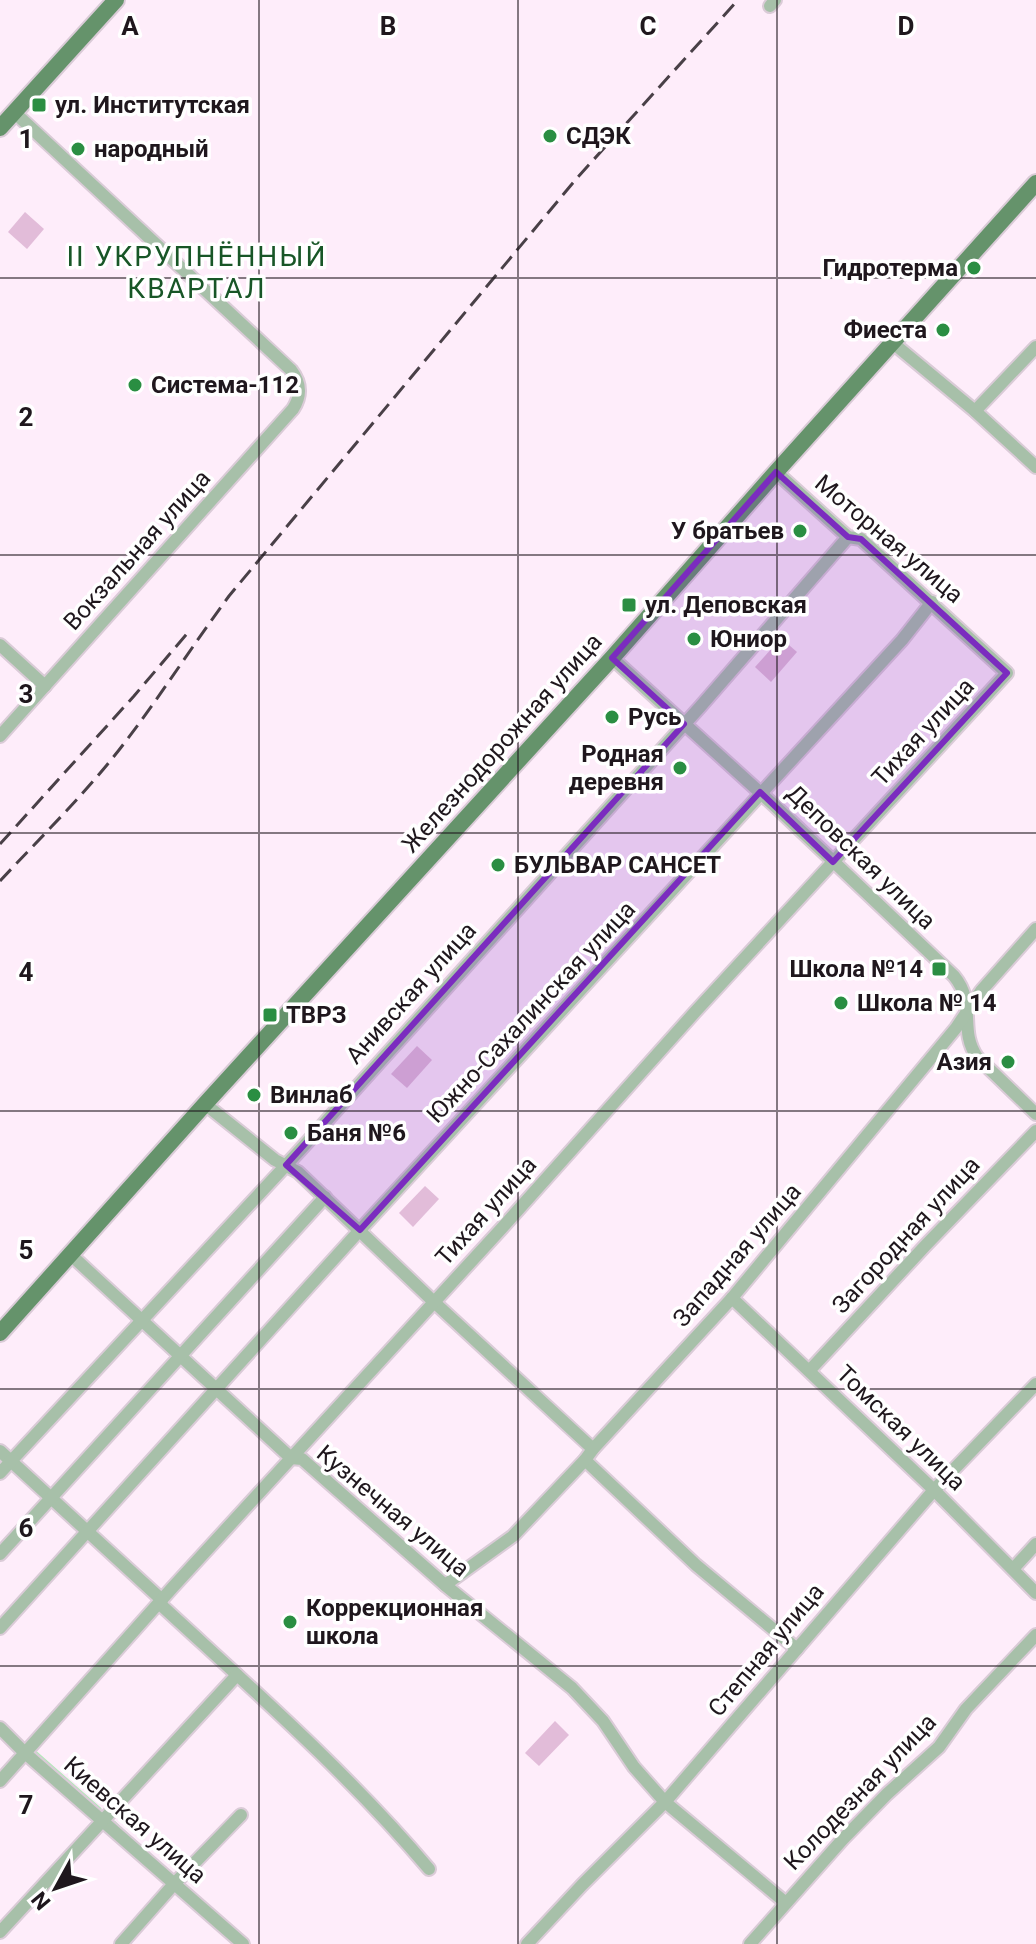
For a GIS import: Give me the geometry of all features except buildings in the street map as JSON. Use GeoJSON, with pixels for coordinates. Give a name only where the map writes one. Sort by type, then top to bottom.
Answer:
{"type":"FeatureCollection","features":[{"type":"Feature","properties":{"kind":"main road"},"geometry":{"type":"LineString","coordinates":[[0,128],[116,0]]}},
{"type":"Feature","properties":{"kind":"main road","name":"Железнодорожная улица"},"geometry":{"type":"LineString","coordinates":[[0,1333],[612,658],[1036,183]]}},
{"type":"Feature","properties":{"kind":"street","name":"Вокзальная улица"},"geometry":{"type":"LineString","coordinates":[[0,736],[293,409],[300,388],[291,370],[14,112]]}},
{"type":"Feature","properties":{"kind":"street"},"geometry":{"type":"LineString","coordinates":[[893,343],[1036,467]]}},
{"type":"Feature","properties":{"kind":"street"},"geometry":{"type":"LineString","coordinates":[[975,411],[1036,347]]}},
{"type":"Feature","properties":{"kind":"street","name":"Моторная улица"},"geometry":{"type":"LineString","coordinates":[[776,472],[848,537],[861,539],[1007,673]]}},
{"type":"Feature","properties":{"kind":"street","name":"Анивская улица"},"geometry":{"type":"LineString","coordinates":[[0,1473],[286,1165],[684,724],[848,537]]}},
{"type":"Feature","properties":{"kind":"street","name":"Южно-Сахалинская улица"},"geometry":{"type":"LineString","coordinates":[[0,1628],[360,1230],[902,640],[932,602]]}},
{"type":"Feature","properties":{"kind":"street"},"geometry":{"type":"LineString","coordinates":[[0,645],[45,686]]}},
{"type":"Feature","properties":{"kind":"street","name":"Деповская улица"},"geometry":{"type":"LineString","coordinates":[[612,658],[760,792],[954,976],[965,994],[970,1047],[1036,1114]]}},
{"type":"Feature","properties":{"kind":"street","name":"Тихая улица"},"geometry":{"type":"LineString","coordinates":[[0,1781],[1007,673]]}},
{"type":"Feature","properties":{"kind":"street","name":"Западная улица"},"geometry":{"type":"LineString","coordinates":[[445,1585],[513,1536],[732,1298],[956,1028],[981,991],[1036,929]]}},
{"type":"Feature","properties":{"kind":"street"},"geometry":{"type":"LineString","coordinates":[[205,1104],[275,1160],[298,1172],[589,1454],[696,1565],[797,1649]]}},
{"type":"Feature","properties":{"kind":"street","name":"Загородная улица"},"geometry":{"type":"LineString","coordinates":[[810,1370],[1036,1131]]}},
{"type":"Feature","properties":{"kind":"street"},"geometry":{"type":"LineString","coordinates":[[0,1554],[325,1197]]}},
{"type":"Feature","properties":{"kind":"street","name":"Кузнечная улица"},"geometry":{"type":"LineString","coordinates":[[71,1255],[291,1458],[302,1459],[445,1585],[572,1688],[603,1721],[634,1767],[665,1802],[786,1903]]}},
{"type":"Feature","properties":{"kind":"street","name":"Томская улица"},"geometry":{"type":"LineString","coordinates":[[732,1298],[934,1490],[1036,1593]]}},
{"type":"Feature","properties":{"kind":"street","name":"Степная улица"},"geometry":{"type":"LineString","coordinates":[[527,1944],[665,1802],[934,1490],[1036,1384]]}},
{"type":"Feature","properties":{"kind":"street"},"geometry":{"type":"LineString","coordinates":[[0,1451],[88,1531],[364,1798],[429,1869]]}},
{"type":"Feature","properties":{"kind":"street"},"geometry":{"type":"LineString","coordinates":[[1013,1569],[1036,1544]]}},
{"type":"Feature","properties":{"kind":"street","name":"Колодезная улица"},"geometry":{"type":"LineString","coordinates":[[750,1944],[854,1828],[939,1747],[966,1709],[1036,1635]]}},
{"type":"Feature","properties":{"kind":"street"},"geometry":{"type":"LineString","coordinates":[[0,1932],[237,1675]]}},
{"type":"Feature","properties":{"kind":"street","name":"Киевская улица"},"geometry":{"type":"LineString","coordinates":[[0,1728],[243,1944]]}},
{"type":"Feature","properties":{"kind":"street"},"geometry":{"type":"LineString","coordinates":[[121,1944],[241,1815]]}},
{"type":"Feature","properties":{"kind":"highlighted area"},"geometry":{"type":"Polygon","coordinates":[[[776,472],[848,537],[861,539],[1007,673],[833,862],[760,792],[360,1230],[286,1165],[684,724],[612,658],[776,472]]]}},
{"type":"Feature","properties":{"kind":"shaded area"},"geometry":{"type":"Polygon","coordinates":[[[25,212],[44,229],[27,249],[8,232],[25,212]]]}},
{"type":"Feature","properties":{"kind":"shaded area"},"geometry":{"type":"Polygon","coordinates":[[[781,638],[797,652],[771,682],[755,667],[781,638]]]}},
{"type":"Feature","properties":{"kind":"shaded area"},"geometry":{"type":"Polygon","coordinates":[[[417,1046],[432,1060],[407,1088],[391,1074],[417,1046]]]}},
{"type":"Feature","properties":{"kind":"shaded area"},"geometry":{"type":"Polygon","coordinates":[[[425,1186],[439,1199],[413,1227],[399,1213],[425,1186]]]}},
{"type":"Feature","properties":{"kind":"shaded area"},"geometry":{"type":"Polygon","coordinates":[[[555,1721],[569,1735],[539,1766],[525,1753],[555,1721]]]}},
{"type":"Feature","properties":{"kind":"waterway"},"geometry":{"type":"LineString","coordinates":[[34,1751],[100,1809]]}},
{"type":"Feature","properties":{"kind":"waterway"},"geometry":{"type":"LineString","coordinates":[[114,1822],[141,1847]]}},
{"type":"Feature","properties":{"kind":"railway"},"geometry":{"type":"LineString","coordinates":[[0,881],[105,767],[229,596],[577,178],[738,0]]}},
{"type":"Feature","properties":{"kind":"railway"},"geometry":{"type":"LineString","coordinates":[[0,844],[191,629]]}},
{"type":"Feature","properties":{"kind":"place","name":"ул. Институтская"},"geometry":{"type":"Point","coordinates":[39,105]}},
{"type":"Feature","properties":{"kind":"place","name":"СДЭК"},"geometry":{"type":"Point","coordinates":[550,136]}},
{"type":"Feature","properties":{"kind":"place","name":"народный"},"geometry":{"type":"Point","coordinates":[78,149]}},
{"type":"Feature","properties":{"kind":"place","name":"Гидротерма"},"geometry":{"type":"Point","coordinates":[974,268]}},
{"type":"Feature","properties":{"kind":"place","name":"Фиеста"},"geometry":{"type":"Point","coordinates":[943,330]}},
{"type":"Feature","properties":{"kind":"place","name":"Система-112"},"geometry":{"type":"Point","coordinates":[135,385]}},
{"type":"Feature","properties":{"kind":"place","name":"У братьев"},"geometry":{"type":"Point","coordinates":[800,531]}},
{"type":"Feature","properties":{"kind":"place","name":"ул. Деповская"},"geometry":{"type":"Point","coordinates":[629,605]}},
{"type":"Feature","properties":{"kind":"place","name":"Юниор"},"geometry":{"type":"Point","coordinates":[694,639]}},
{"type":"Feature","properties":{"kind":"place","name":"Русь"},"geometry":{"type":"Point","coordinates":[612,717]}},
{"type":"Feature","properties":{"kind":"place","name":"Родная деревня"},"geometry":{"type":"Point","coordinates":[680,768]}},
{"type":"Feature","properties":{"kind":"place","name":"БУЛЬВАР САНСЕТ"},"geometry":{"type":"Point","coordinates":[498,865]}},
{"type":"Feature","properties":{"kind":"place","name":"Школа №14"},"geometry":{"type":"Point","coordinates":[939,969]}},
{"type":"Feature","properties":{"kind":"place","name":"Школа № 14"},"geometry":{"type":"Point","coordinates":[841,1003]}},
{"type":"Feature","properties":{"kind":"place","name":"ТВРЗ"},"geometry":{"type":"Point","coordinates":[270,1015]}},
{"type":"Feature","properties":{"kind":"place","name":"Азия"},"geometry":{"type":"Point","coordinates":[1008,1062]}},
{"type":"Feature","properties":{"kind":"place","name":"Винлаб"},"geometry":{"type":"Point","coordinates":[254,1095]}},
{"type":"Feature","properties":{"kind":"place","name":"Баня №6"},"geometry":{"type":"Point","coordinates":[291,1133]}},
{"type":"Feature","properties":{"kind":"place","name":"Коррекционная школа"},"geometry":{"type":"Point","coordinates":[290,1622]}},
{"type":"Feature","properties":{"kind":"district","name":"II УКРУПНЁННЫЙ КВАРТАЛ"},"geometry":{"type":"Point","coordinates":[197,272]}}]}
